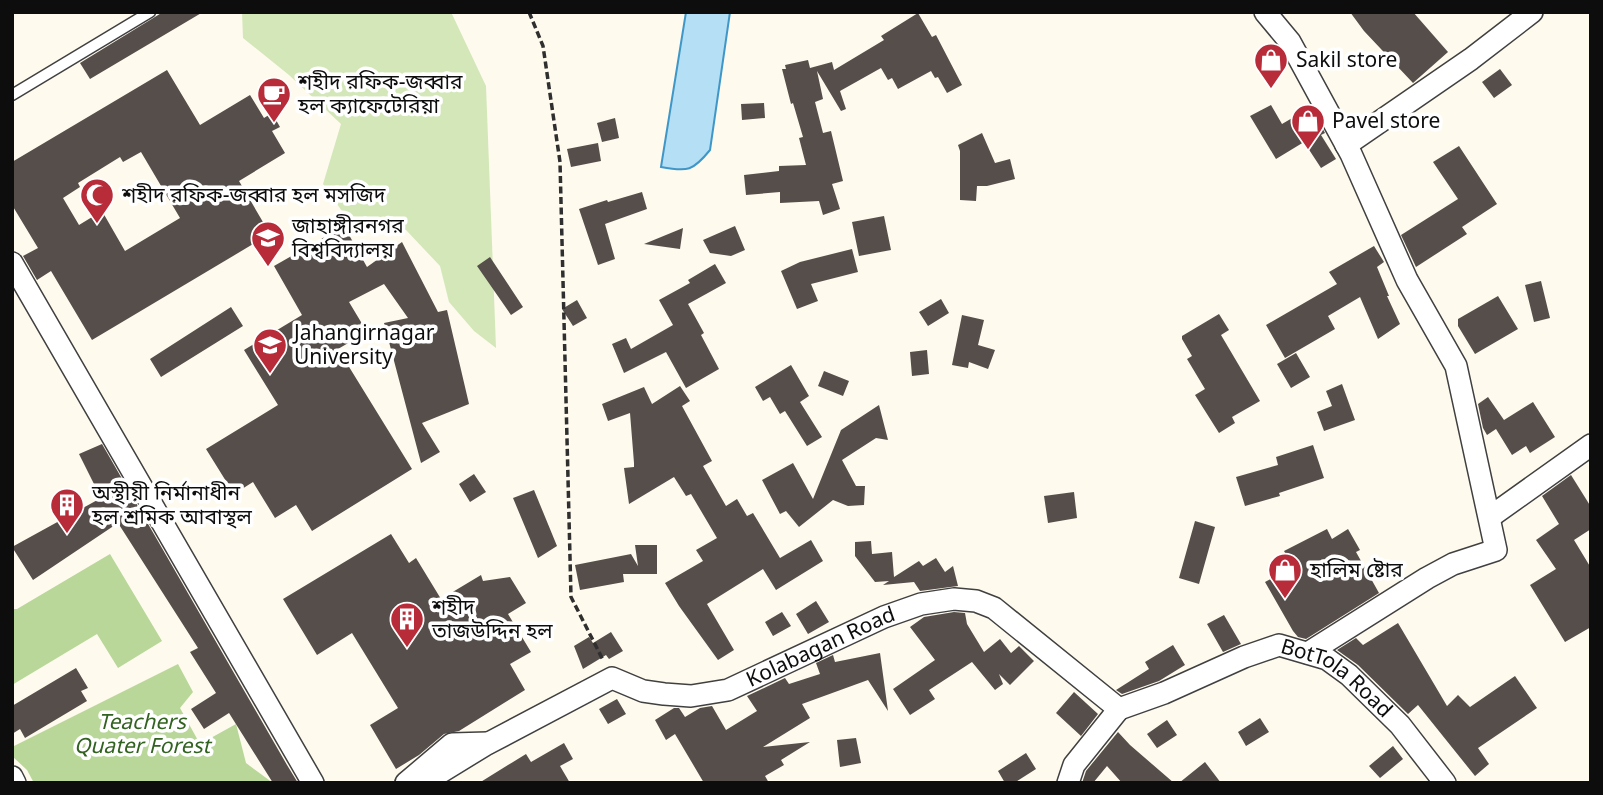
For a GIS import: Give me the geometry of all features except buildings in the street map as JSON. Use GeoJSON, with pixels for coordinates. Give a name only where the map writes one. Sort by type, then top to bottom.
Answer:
{"type":"FeatureCollection","features":[{"type":"Feature","properties":{"kind":"street"},"geometry":{"type":"LineString","coordinates":[[1265,12],[1290,43],[1346,145],[1407,280],[1456,366],[1496,550],[1453,564],[1427,578],[1308,653]]}},
{"type":"Feature","properties":{"kind":"street"},"geometry":{"type":"LineString","coordinates":[[1346,145],[1471,60],[1532,12]]}},
{"type":"Feature","properties":{"kind":"street"},"geometry":{"type":"LineString","coordinates":[[12,263],[313,783]]}},
{"type":"Feature","properties":{"kind":"street"},"geometry":{"type":"LineString","coordinates":[[1490,517],[1591,445]]}},
{"type":"Feature","properties":{"kind":"street","name":"Kolabagan Road"},"geometry":{"type":"LineString","coordinates":[[612,678],[643,691],[664,694],[691,696],[728,690],[884,617],[921,604],[954,599],[976,601],[994,608],[1119,709]]}},
{"type":"Feature","properties":{"kind":"street","name":"BotTola Road"},"geometry":{"type":"LineString","coordinates":[[1119,709],[1279,645],[1327,659],[1349,675],[1400,725],[1446,783]]}},
{"type":"Feature","properties":{"kind":"street"},"geometry":{"type":"LineString","coordinates":[[423,783],[490,743],[612,678]]}},
{"type":"Feature","properties":{"kind":"street"},"geometry":{"type":"LineString","coordinates":[[1068,783],[1074,765],[1119,709]]}},
{"type":"Feature","properties":{"kind":"street"},"geometry":{"type":"LineString","coordinates":[[406,783],[452,744],[490,743]]}},
{"type":"Feature","properties":{"kind":"street"},"geometry":{"type":"LineString","coordinates":[[12,777],[15,783]]}},
{"type":"Feature","properties":{"kind":"lane"},"geometry":{"type":"LineString","coordinates":[[12,95],[150,12]]}},
{"type":"Feature","properties":{"kind":"path"},"geometry":{"type":"LineString","coordinates":[[529,12],[543,46],[560,162],[572,597],[612,678]]}},
{"type":"Feature","properties":{"kind":"green space"},"geometry":{"type":"Polygon","coordinates":[[[242,12],[451,12],[486,86],[496,348],[474,331],[449,302],[440,266],[406,230],[373,226],[344,214],[323,184],[341,124],[289,75],[243,38],[242,12]]]}},
{"type":"Feature","properties":{"kind":"green space"},"geometry":{"type":"Polygon","coordinates":[[[110,554],[162,641],[118,668],[97,634],[12,685],[12,609],[17,609],[110,554]]]}},
{"type":"Feature","properties":{"kind":"green space","name":"Teachers Quater Forest"},"geometry":{"type":"Polygon","coordinates":[[[178,664],[193,692],[180,708],[200,744],[236,724],[246,763],[273,783],[34,783],[27,770],[12,756],[12,747],[178,664]]]}},
{"type":"Feature","properties":{"kind":"water"},"geometry":{"type":"Polygon","coordinates":[[[686,12],[730,12],[710,150],[694,166],[678,169],[661,167],[686,12]]]}},
{"type":"Feature","properties":{"kind":"place","name":"Sakil store"},"geometry":{"type":"Point","coordinates":[1271,90]}},
{"type":"Feature","properties":{"kind":"place","name":"শহীদ রফিক-জব্বার হল ক্যাফেটেরিয়া"},"geometry":{"type":"Point","coordinates":[274,124]}},
{"type":"Feature","properties":{"kind":"place","name":"Pavel store"},"geometry":{"type":"Point","coordinates":[1308,151]}},
{"type":"Feature","properties":{"kind":"place","name":"শহীদ রফিক-জব্বার হল মসজিদ"},"geometry":{"type":"Point","coordinates":[97,225]}},
{"type":"Feature","properties":{"kind":"place","name":"জাহাঙ্গীরনগর বিশ্ববিদ্যালয়"},"geometry":{"type":"Point","coordinates":[268,268]}},
{"type":"Feature","properties":{"kind":"place","name":"Jahangirnagar University"},"geometry":{"type":"Point","coordinates":[270,375]}},
{"type":"Feature","properties":{"kind":"place","name":"অস্থীয়ী নির্মানাধীন হল শ্রমিক আবাস্থল"},"geometry":{"type":"Point","coordinates":[67,535]}},
{"type":"Feature","properties":{"kind":"place","name":"হালিম ষ্টোর"},"geometry":{"type":"Point","coordinates":[1285,600]}},
{"type":"Feature","properties":{"kind":"place","name":"শহীদ তাজউদ্দিন হল"},"geometry":{"type":"Point","coordinates":[407,649]}}]}
